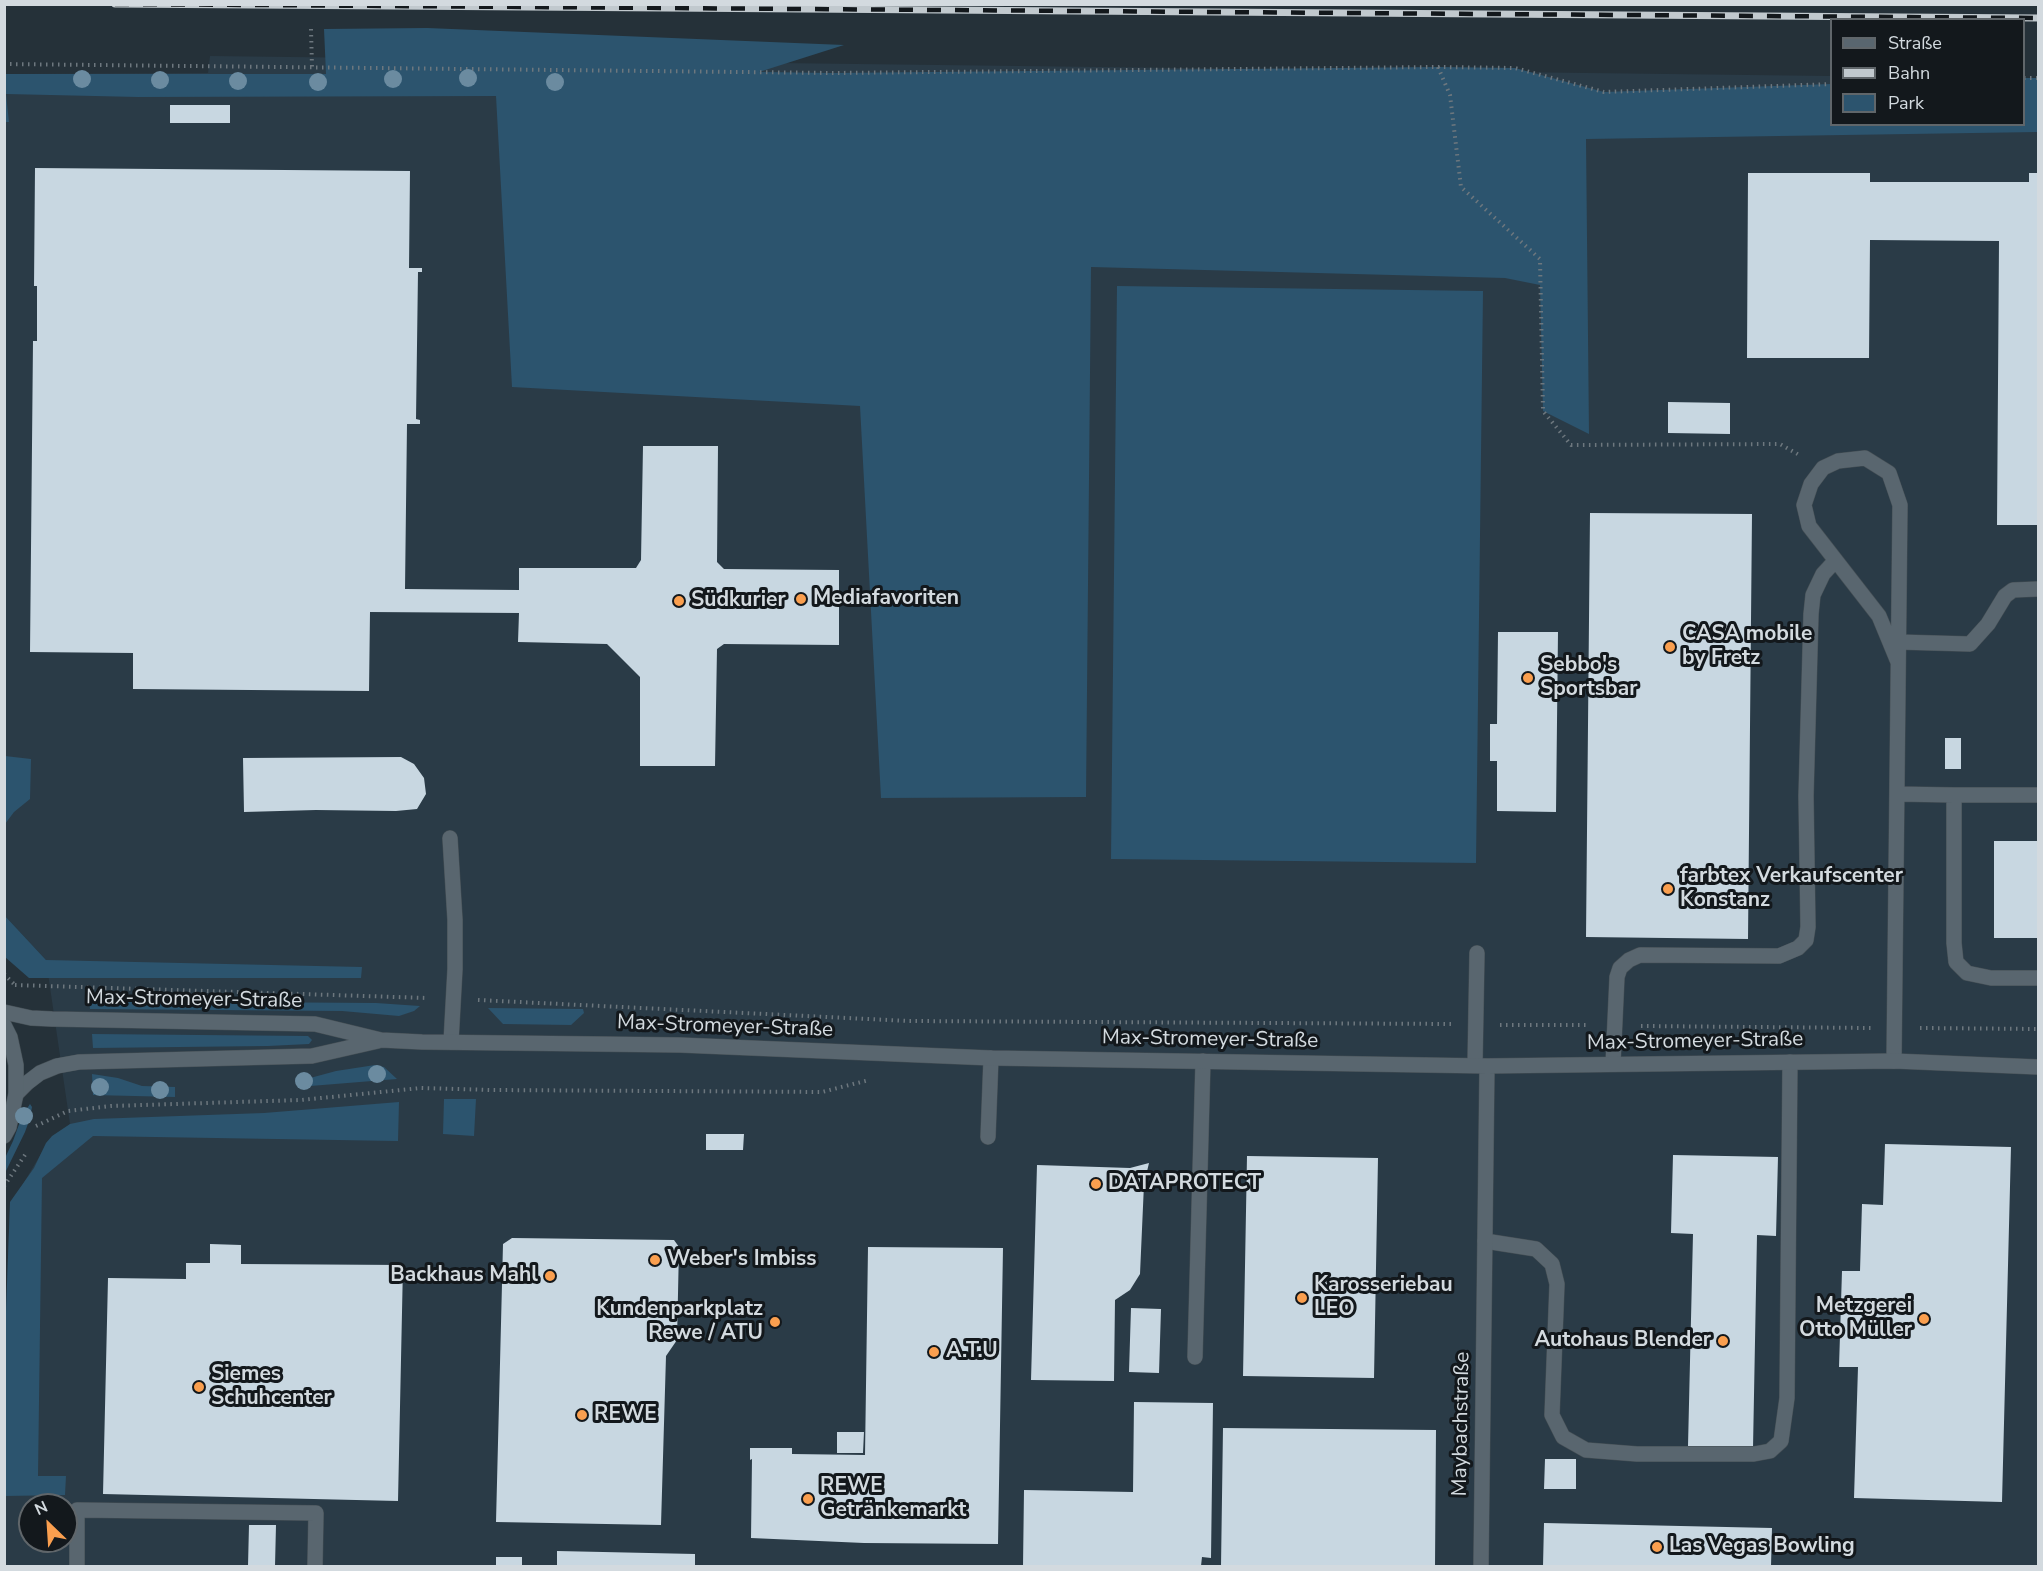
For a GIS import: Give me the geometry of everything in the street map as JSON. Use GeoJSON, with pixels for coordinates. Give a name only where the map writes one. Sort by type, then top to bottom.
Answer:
{"type":"FeatureCollection","features":[{"type":"Feature","properties":{"kind":"street"},"geometry":{"type":"LineString","coordinates":[[1894,1061],[1900,505],[1889,473],[1865,458],[1838,461],[1823,468],[1810,484],[1804,505],[1809,526],[1879,616],[1898,662]]}},
{"type":"Feature","properties":{"kind":"street"},"geometry":{"type":"LineString","coordinates":[[1613,1064],[1615,992],[1620,968],[1629,960],[1640,955],[1779,956],[1788,954],[1806,940],[1808,927],[1806,796],[1811,614],[1818,585],[1823,574],[1835,561]]}},
{"type":"Feature","properties":{"kind":"street"},"geometry":{"type":"LineString","coordinates":[[1898,642],[1970,644],[1988,624],[2005,596],[2013,590],[2038,589]]}},
{"type":"Feature","properties":{"kind":"street"},"geometry":{"type":"LineString","coordinates":[[1897,794],[2038,795]]}},
{"type":"Feature","properties":{"kind":"street"},"geometry":{"type":"LineString","coordinates":[[1954,795],[1956,962],[1967,974],[1991,978],[2038,978]]}},
{"type":"Feature","properties":{"kind":"street"},"geometry":{"type":"LineString","coordinates":[[450,838],[455,920],[451,1042]]}},
{"type":"Feature","properties":{"kind":"street","name":"Maybachstraße"},"geometry":{"type":"LineString","coordinates":[[1477,953],[1476,1024],[1481,1065],[1485,1241],[1481,1566]]}},
{"type":"Feature","properties":{"kind":"street","name":"Max-Stromeyer-Straße"},"geometry":{"type":"LineString","coordinates":[[4,1012],[31,1018],[52,1019],[315,1024],[381,1040],[680,1045],[991,1058],[1481,1065],[1894,1061],[2038,1067]]}},
{"type":"Feature","properties":{"kind":"street"},"geometry":{"type":"LineString","coordinates":[[4,1025],[10,1037],[16,1065],[16,1094],[9,1127],[4,1136]]}},
{"type":"Feature","properties":{"kind":"street","name":"Max-Stromeyer-Straße"},"geometry":{"type":"LineString","coordinates":[[16,1094],[40,1073],[57,1066],[79,1062],[312,1056],[381,1040]]}},
{"type":"Feature","properties":{"kind":"street"},"geometry":{"type":"LineString","coordinates":[[988,1137],[991,1058]]}},
{"type":"Feature","properties":{"kind":"street"},"geometry":{"type":"LineString","coordinates":[[1195,1357],[1203,1061]]}},
{"type":"Feature","properties":{"kind":"street"},"geometry":{"type":"LineString","coordinates":[[1485,1241],[1536,1249],[1552,1264],[1557,1284],[1552,1415],[1563,1437],[1586,1450],[1636,1454],[1754,1454],[1770,1451],[1781,1441],[1787,1398],[1790,1062]]}},
{"type":"Feature","properties":{"kind":"street"},"geometry":{"type":"LineString","coordinates":[[76,1566],[77,1510],[316,1513],[315,1566]]}},
{"type":"Feature","properties":{"kind":"path"},"geometry":{"type":"LineString","coordinates":[[312,29],[312,67]]}},
{"type":"Feature","properties":{"kind":"path"},"geometry":{"type":"LineString","coordinates":[[4,64],[832,73],[1438,67],[1515,68],[1604,92],[1830,84]]}},
{"type":"Feature","properties":{"kind":"path"},"geometry":{"type":"LineString","coordinates":[[1438,67],[1450,95],[1461,187],[1540,259],[1543,411],[1571,445],[1780,444],[1823,468]]}},
{"type":"Feature","properties":{"kind":"path"},"geometry":{"type":"LineString","coordinates":[[4,974],[15,985],[454,999],[909,1021],[2038,1029]]}},
{"type":"Feature","properties":{"kind":"path"},"geometry":{"type":"LineString","coordinates":[[36,1126],[68,1111],[111,1106],[301,1100],[421,1088],[822,1092]]}},
{"type":"Feature","properties":{"kind":"shaded area"},"geometry":{"type":"Polygon","coordinates":[[[210,56],[1830,76],[1830,126],[2025,126],[2038,79],[2038,1566],[5,1566],[4,1357],[10,1206],[42,1152],[70,1124],[46,960],[5,916],[4,74],[208,73],[210,56]]]}},
{"type":"Feature","properties":{"kind":"green space"},"geometry":{"type":"Polygon","coordinates":[[[427,28],[844,45],[759,72],[1438,67],[1515,68],[1604,92],[1830,84],[1830,126],[2025,126],[2025,78],[2038,78],[2038,132],[1586,139],[1589,434],[1543,411],[1540,285],[1505,278],[1091,267],[1086,797],[881,798],[860,406],[512,387],[496,96],[138,97],[6,94],[9,122],[5,122],[5,74],[326,74],[324,29],[427,28]]]}},
{"type":"Feature","properties":{"kind":"green space"},"geometry":{"type":"Polygon","coordinates":[[[1117,286],[1483,291],[1476,863],[1111,859],[1117,286]]]}},
{"type":"Feature","properties":{"kind":"green space"},"geometry":{"type":"Polygon","coordinates":[[[5,756],[31,759],[30,799],[14,812],[5,824],[5,756]]]}},
{"type":"Feature","properties":{"kind":"green space"},"geometry":{"type":"Polygon","coordinates":[[[5,916],[46,960],[362,967],[361,978],[29,978],[5,957],[5,916]]]}},
{"type":"Feature","properties":{"kind":"green space"},"geometry":{"type":"Polygon","coordinates":[[[89,1001],[376,1003],[420,1006],[414,1011],[399,1016],[342,1011],[90,1009],[89,1001]]]}},
{"type":"Feature","properties":{"kind":"green space"},"geometry":{"type":"Polygon","coordinates":[[[488,1008],[583,1009],[584,1013],[571,1025],[503,1024],[488,1008]]]}},
{"type":"Feature","properties":{"kind":"green space"},"geometry":{"type":"Polygon","coordinates":[[[92,1034],[308,1036],[312,1040],[309,1044],[268,1046],[93,1048],[92,1034]]]}},
{"type":"Feature","properties":{"kind":"green space"},"geometry":{"type":"Polygon","coordinates":[[[375,1065],[384,1067],[397,1079],[298,1087],[299,1081],[336,1071],[375,1065]]]}},
{"type":"Feature","properties":{"kind":"green space"},"geometry":{"type":"Polygon","coordinates":[[[92,1074],[118,1078],[142,1086],[175,1087],[175,1097],[93,1095],[92,1074]]]}},
{"type":"Feature","properties":{"kind":"green space"},"geometry":{"type":"Polygon","coordinates":[[[444,1099],[476,1099],[474,1136],[443,1134],[444,1099]]]}},
{"type":"Feature","properties":{"kind":"green space"},"geometry":{"type":"Polygon","coordinates":[[[399,1102],[398,1141],[93,1136],[42,1178],[38,1476],[66,1476],[65,1493],[18,1493],[18,1496],[5,1496],[4,1366],[10,1202],[34,1168],[46,1143],[70,1124],[94,1119],[264,1113],[399,1102]]]}},
{"type":"Feature","properties":{"kind":"green space"},"geometry":{"type":"Polygon","coordinates":[[[30,1104],[32,1107],[25,1132],[5,1173],[5,1158],[22,1116],[30,1104]]]}},
{"type":"Feature","properties":{"kind":"building"},"geometry":{"type":"Polygon","coordinates":[[[170,105],[230,105],[230,123],[170,123],[170,105]]]}},
{"type":"Feature","properties":{"kind":"building"},"geometry":{"type":"Polygon","coordinates":[[[35,168],[410,171],[409,268],[422,268],[422,272],[418,272],[416,419],[420,420],[420,424],[407,424],[405,589],[519,590],[519,568],[636,568],[641,560],[643,446],[718,446],[717,562],[724,569],[839,570],[839,645],[724,644],[717,649],[715,766],[640,766],[640,677],[607,644],[518,642],[519,613],[370,612],[369,691],[133,689],[133,653],[30,652],[33,341],[37,341],[37,286],[34,286],[35,168]]]}},
{"type":"Feature","properties":{"kind":"building"},"geometry":{"type":"Polygon","coordinates":[[[1748,173],[1870,173],[1870,182],[2029,182],[2029,173],[2038,173],[2038,525],[1997,525],[1999,241],[1870,240],[1869,358],[1747,358],[1748,173]]]}},
{"type":"Feature","properties":{"kind":"building"},"geometry":{"type":"Polygon","coordinates":[[[1668,402],[1730,403],[1730,434],[1668,433],[1668,402]]]}},
{"type":"Feature","properties":{"kind":"building","name":"CASA mobile by Fretz"},"geometry":{"type":"Polygon","coordinates":[[[1590,513],[1752,514],[1748,939],[1586,937],[1590,513]]]}},
{"type":"Feature","properties":{"kind":"building","name":"Sebbo's Sportsbar"},"geometry":{"type":"Polygon","coordinates":[[[1498,632],[1558,632],[1556,812],[1497,811],[1497,761],[1490,761],[1490,724],[1497,724],[1498,632]]]}},
{"type":"Feature","properties":{"kind":"building"},"geometry":{"type":"Polygon","coordinates":[[[1945,738],[1961,738],[1961,769],[1945,769],[1945,738]]]}},
{"type":"Feature","properties":{"kind":"building"},"geometry":{"type":"Polygon","coordinates":[[[401,757],[414,764],[424,778],[426,794],[417,809],[244,812],[243,758],[401,757]]]}},
{"type":"Feature","properties":{"kind":"building"},"geometry":{"type":"Polygon","coordinates":[[[1994,841],[2038,841],[2038,938],[1994,938],[1994,841]]]}},
{"type":"Feature","properties":{"kind":"building"},"geometry":{"type":"Polygon","coordinates":[[[706,1134],[744,1134],[743,1150],[706,1150],[706,1134]]]}},
{"type":"Feature","properties":{"kind":"building","name":"Metzgerei Otto Müller"},"geometry":{"type":"Polygon","coordinates":[[[1885,1144],[2011,1147],[2002,1502],[1854,1498],[1858,1367],[1839,1367],[1842,1271],[1860,1271],[1862,1204],[1883,1205],[1885,1144]]]}},
{"type":"Feature","properties":{"kind":"building","name":"Autohaus Blender"},"geometry":{"type":"Polygon","coordinates":[[[1673,1155],[1778,1157],[1776,1236],[1757,1235],[1753,1448],[1688,1446],[1693,1234],[1671,1233],[1673,1155]]]}},
{"type":"Feature","properties":{"kind":"building"},"geometry":{"type":"Polygon","coordinates":[[[1247,1156],[1378,1158],[1374,1378],[1243,1376],[1247,1156]]]}},
{"type":"Feature","properties":{"kind":"building"},"geometry":{"type":"Polygon","coordinates":[[[1149,1163],[1144,1184],[1140,1274],[1130,1290],[1115,1300],[1114,1381],[1031,1380],[1037,1165],[1130,1168],[1149,1163]]]}},
{"type":"Feature","properties":{"kind":"building","name":"REWE"},"geometry":{"type":"Polygon","coordinates":[[[512,1238],[674,1240],[679,1247],[677,1340],[666,1356],[661,1525],[496,1522],[503,1244],[512,1238]]]}},
{"type":"Feature","properties":{"kind":"building","name":"Siemes Schuhcenter"},"geometry":{"type":"Polygon","coordinates":[[[210,1244],[241,1245],[241,1264],[403,1265],[398,1501],[103,1494],[108,1278],[186,1279],[186,1263],[210,1263],[210,1244]]]}},
{"type":"Feature","properties":{"kind":"building","name":"A.T.U"},"geometry":{"type":"Polygon","coordinates":[[[868,1247],[1003,1248],[998,1544],[864,1543],[751,1538],[752,1459],[750,1460],[750,1448],[792,1448],[792,1454],[865,1455],[868,1247]]]}},
{"type":"Feature","properties":{"kind":"building"},"geometry":{"type":"Polygon","coordinates":[[[1131,1308],[1161,1309],[1159,1373],[1129,1372],[1131,1308]]]}},
{"type":"Feature","properties":{"kind":"building"},"geometry":{"type":"Polygon","coordinates":[[[1134,1402],[1213,1403],[1211,1558],[1202,1557],[1201,1566],[1023,1566],[1024,1490],[1133,1492],[1134,1402]]]}},
{"type":"Feature","properties":{"kind":"building"},"geometry":{"type":"Polygon","coordinates":[[[1223,1428],[1436,1430],[1435,1566],[1221,1566],[1223,1428]]]}},
{"type":"Feature","properties":{"kind":"building"},"geometry":{"type":"Polygon","coordinates":[[[837,1432],[864,1432],[863,1453],[837,1453],[837,1432]]]}},
{"type":"Feature","properties":{"kind":"building"},"geometry":{"type":"Polygon","coordinates":[[[1545,1459],[1576,1459],[1576,1489],[1544,1489],[1545,1459]]]}},
{"type":"Feature","properties":{"kind":"building","name":"Las Vegas Bowling"},"geometry":{"type":"Polygon","coordinates":[[[1544,1523],[1772,1528],[1771,1566],[1543,1566],[1544,1523]]]}},
{"type":"Feature","properties":{"kind":"building"},"geometry":{"type":"Polygon","coordinates":[[[249,1525],[276,1525],[275,1566],[248,1566],[249,1525]]]}},
{"type":"Feature","properties":{"kind":"building"},"geometry":{"type":"Polygon","coordinates":[[[557,1551],[695,1554],[695,1566],[557,1566],[557,1551]]]}},
{"type":"Feature","properties":{"kind":"building"},"geometry":{"type":"Polygon","coordinates":[[[496,1557],[522,1557],[522,1566],[496,1566],[496,1557]]]}},
{"type":"Feature","properties":{"kind":"railway"},"geometry":{"type":"LineString","coordinates":[[115,4],[2038,18]]}},
{"type":"Feature","properties":{"kind":"place","name":"Mediafavoriten"},"geometry":{"type":"Point","coordinates":[801,599]}},
{"type":"Feature","properties":{"kind":"place","name":"Südkurier"},"geometry":{"type":"Point","coordinates":[679,601]}},
{"type":"Feature","properties":{"kind":"place","name":"CASA mobile by Fretz"},"geometry":{"type":"Point","coordinates":[1670,647]}},
{"type":"Feature","properties":{"kind":"place","name":"Sebbo's Sportsbar"},"geometry":{"type":"Point","coordinates":[1528,678]}},
{"type":"Feature","properties":{"kind":"place","name":"farbtex Verkaufscenter Konstanz"},"geometry":{"type":"Point","coordinates":[1668,889]}},
{"type":"Feature","properties":{"kind":"place","name":"DATAPROTECT"},"geometry":{"type":"Point","coordinates":[1096,1184]}},
{"type":"Feature","properties":{"kind":"place","name":"Weber's Imbiss"},"geometry":{"type":"Point","coordinates":[655,1260]}},
{"type":"Feature","properties":{"kind":"place","name":"Backhaus Mahl"},"geometry":{"type":"Point","coordinates":[550,1276]}},
{"type":"Feature","properties":{"kind":"place","name":"Karosseriebau LEO"},"geometry":{"type":"Point","coordinates":[1302,1298]}},
{"type":"Feature","properties":{"kind":"place","name":"Metzgerei Otto Müller"},"geometry":{"type":"Point","coordinates":[1924,1319]}},
{"type":"Feature","properties":{"kind":"place","name":"Kundenparkplatz Rewe / ATU"},"geometry":{"type":"Point","coordinates":[775,1322]}},
{"type":"Feature","properties":{"kind":"place","name":"Autohaus Blender"},"geometry":{"type":"Point","coordinates":[1723,1341]}},
{"type":"Feature","properties":{"kind":"place","name":"A.T.U"},"geometry":{"type":"Point","coordinates":[934,1352]}},
{"type":"Feature","properties":{"kind":"place","name":"Siemes Schuhcenter"},"geometry":{"type":"Point","coordinates":[199,1387]}},
{"type":"Feature","properties":{"kind":"place","name":"REWE"},"geometry":{"type":"Point","coordinates":[582,1415]}},
{"type":"Feature","properties":{"kind":"place","name":"REWE Getränkemarkt"},"geometry":{"type":"Point","coordinates":[808,1499]}},
{"type":"Feature","properties":{"kind":"place","name":"Las Vegas Bowling"},"geometry":{"type":"Point","coordinates":[1657,1547]}}]}
